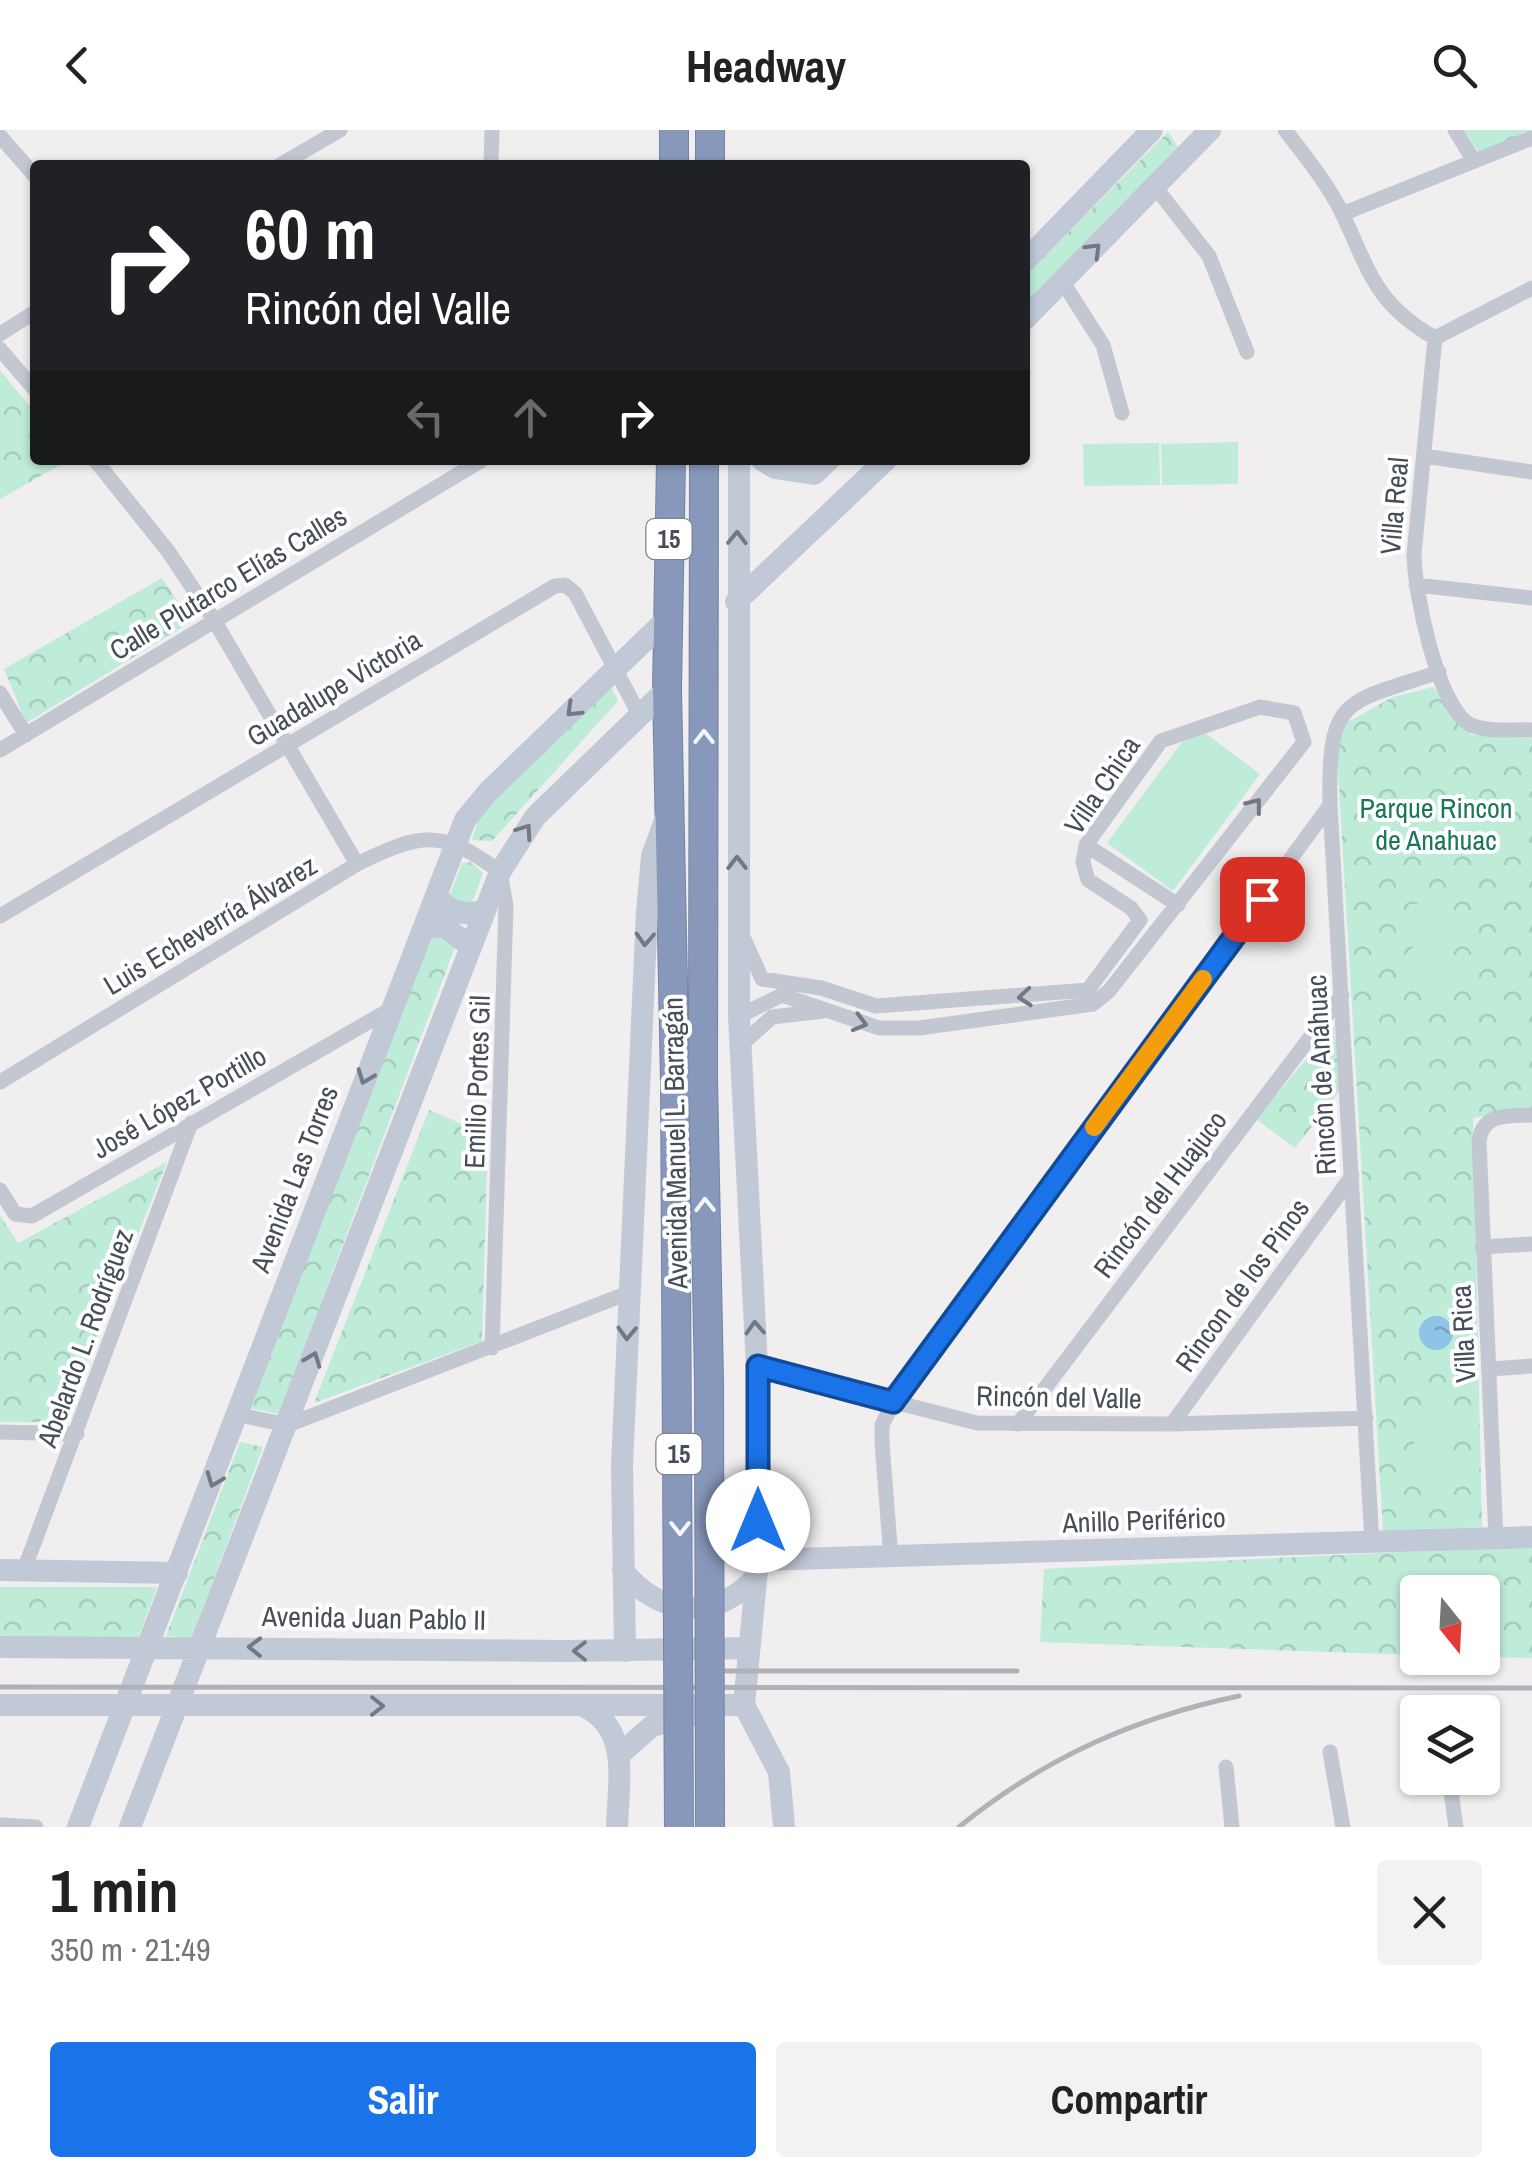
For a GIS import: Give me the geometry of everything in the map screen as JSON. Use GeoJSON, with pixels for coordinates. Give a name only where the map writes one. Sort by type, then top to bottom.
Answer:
{"type":"FeatureCollection","features":[{"type":"Feature","properties":{"kind":"highway"},"geometry":{"type":"LineString","coordinates":[[674,130],[674,160]]}},
{"type":"Feature","properties":{"kind":"highway"},"geometry":{"type":"LineString","coordinates":[[710,130],[710,160]]}},
{"type":"Feature","properties":{"kind":"highway","name":"Avenida Manuel L. Barragán"},"geometry":{"type":"LineString","coordinates":[[671,465],[669,810],[710,1381],[710,1827]]}},
{"type":"Feature","properties":{"kind":"highway","name":"Avenida Manuel L. Barragán"},"geometry":{"type":"LineString","coordinates":[[679,1827],[689,1080],[704,465]]}},
{"type":"Feature","properties":{"kind":"street"},"geometry":{"type":"LineString","coordinates":[[289,160],[340,130]]}},
{"type":"Feature","properties":{"kind":"street"},"geometry":{"type":"LineString","coordinates":[[492,130],[492,160]]}},
{"type":"Feature","properties":{"kind":"street"},"geometry":{"type":"LineString","coordinates":[[1030,256],[1152,130]]}},
{"type":"Feature","properties":{"kind":"street"},"geometry":{"type":"LineString","coordinates":[[1030,314],[1156,188],[1185,138],[1210,130]]}},
{"type":"Feature","properties":{"kind":"street"},"geometry":{"type":"LineString","coordinates":[[1285,130],[1342,214],[1384,300],[1435,338],[1532,288]]}},
{"type":"Feature","properties":{"kind":"street"},"geometry":{"type":"LineString","coordinates":[[1455,130],[1474,161]]}},
{"type":"Feature","properties":{"kind":"street"},"geometry":{"type":"LineString","coordinates":[[0,132],[30,170]]}},
{"type":"Feature","properties":{"kind":"street"},"geometry":{"type":"LineString","coordinates":[[1342,214],[1532,138]]}},
{"type":"Feature","properties":{"kind":"street"},"geometry":{"type":"LineString","coordinates":[[1156,188],[1209,256],[1247,352]]}},
{"type":"Feature","properties":{"kind":"street"},"geometry":{"type":"LineString","coordinates":[[1062,280],[1103,345],[1122,413]]}},
{"type":"Feature","properties":{"kind":"street"},"geometry":{"type":"LineString","coordinates":[[0,334],[30,315]]}},
{"type":"Feature","properties":{"kind":"street","name":"Villa Real"},"geometry":{"type":"LineString","coordinates":[[1435,338],[1414,554],[1416,585],[1439,672],[1456,711],[1471,725],[1532,730]]}},
{"type":"Feature","properties":{"kind":"street"},"geometry":{"type":"LineString","coordinates":[[0,349],[30,384]]}},
{"type":"Feature","properties":{"kind":"street"},"geometry":{"type":"LineString","coordinates":[[1424,456],[1532,472]]}},
{"type":"Feature","properties":{"kind":"street"},"geometry":{"type":"LineString","coordinates":[[99,465],[168,551],[214,620],[358,864]]}},
{"type":"Feature","properties":{"kind":"street","name":"Calle Plutarco Elías Calles"},"geometry":{"type":"LineString","coordinates":[[0,750],[474,465]]}},
{"type":"Feature","properties":{"kind":"street"},"geometry":{"type":"LineString","coordinates":[[739,465],[738,1016],[758,1366],[757,1568],[748,1648],[748,1714],[779,1772],[784,1827]]}},
{"type":"Feature","properties":{"kind":"street"},"geometry":{"type":"LineString","coordinates":[[770,465],[822,467],[821,490],[837,504]]}},
{"type":"Feature","properties":{"kind":"street"},"geometry":{"type":"LineString","coordinates":[[736,602],[880,465]]}},
{"type":"Feature","properties":{"kind":"street"},"geometry":{"type":"LineString","coordinates":[[1416,585],[1532,598]]}},
{"type":"Feature","properties":{"kind":"street","name":"Guadalupe Victoria"},"geometry":{"type":"LineString","coordinates":[[0,916],[555,586],[565,586],[575,593],[640,716]]}},
{"type":"Feature","properties":{"kind":"street","name":"Avenida Las Torres"},"geometry":{"type":"LineString","coordinates":[[78,1827],[121,1706],[240,1415],[465,820],[488,792],[668,618]]}},
{"type":"Feature","properties":{"kind":"street","name":"Rincón de Anáhuac"},"geometry":{"type":"LineString","coordinates":[[1372,1543],[1330,804],[1332,738],[1338,716],[1356,700],[1439,672]]}},
{"type":"Feature","properties":{"kind":"street"},"geometry":{"type":"LineString","coordinates":[[130,1827],[500,872],[535,817],[667,690]]}},
{"type":"Feature","properties":{"kind":"street"},"geometry":{"type":"LineString","coordinates":[[0,693],[26,735]]}},
{"type":"Feature","properties":{"kind":"street","name":"Villa Chica"},"geometry":{"type":"LineString","coordinates":[[1260,708],[1294,714],[1304,742],[1178,906],[1093,995],[1140,920],[1131,908],[1088,880],[1086,846],[1161,742],[1260,708]]}},
{"type":"Feature","properties":{"kind":"street"},"geometry":{"type":"LineString","coordinates":[[891,1558],[882,1425],[893,1402],[1330,804]]}},
{"type":"Feature","properties":{"kind":"street"},"geometry":{"type":"LineString","coordinates":[[625,1651],[628,1293],[648,880],[669,810]]}},
{"type":"Feature","properties":{"kind":"street","name":"Luis Echeverría Álvarez"},"geometry":{"type":"LineString","coordinates":[[0,1082],[358,864],[414,838],[456,842]]}},
{"type":"Feature","properties":{"kind":"street"},"geometry":{"type":"LineString","coordinates":[[456,842],[500,872]]}},
{"type":"Feature","properties":{"kind":"street"},"geometry":{"type":"LineString","coordinates":[[1086,846],[1178,906]]}},
{"type":"Feature","properties":{"kind":"street","name":"Emilio Portes Gil"},"geometry":{"type":"LineString","coordinates":[[492,1348],[508,936],[500,872]]}},
{"type":"Feature","properties":{"kind":"street"},"geometry":{"type":"LineString","coordinates":[[437,897],[445,906],[465,914],[484,910]]}},
{"type":"Feature","properties":{"kind":"street"},"geometry":{"type":"LineString","coordinates":[[738,920],[762,979],[821,988],[876,1006],[1093,995]]}},
{"type":"Feature","properties":{"kind":"street"},"geometry":{"type":"LineString","coordinates":[[425,927],[446,927],[469,945]]}},
{"type":"Feature","properties":{"kind":"street"},"geometry":{"type":"LineString","coordinates":[[738,1016],[782,995],[864,1026],[904,1028],[1082,1006],[1093,995]]}},
{"type":"Feature","properties":{"kind":"street","name":"Rincón del Huajuco"},"geometry":{"type":"LineString","coordinates":[[1018,1424],[1342,995]]}},
{"type":"Feature","properties":{"kind":"street"},"geometry":{"type":"LineString","coordinates":[[898,1006],[904,1028]]}},
{"type":"Feature","properties":{"kind":"street","name":"José López Portillo"},"geometry":{"type":"LineString","coordinates":[[0,1190],[16,1214],[32,1216],[392,1010]]}},
{"type":"Feature","properties":{"kind":"street"},"geometry":{"type":"LineString","coordinates":[[740,1046],[772,1017],[824,1011]]}},
{"type":"Feature","properties":{"kind":"street","name":"Villa Rica"},"geometry":{"type":"LineString","coordinates":[[1496,1539],[1482,1247],[1482,1126],[1495,1117],[1532,1115]]}},
{"type":"Feature","properties":{"kind":"street","name":"Abelardo L. Rodríguez"},"geometry":{"type":"LineString","coordinates":[[24,1570],[191,1123]]}},
{"type":"Feature","properties":{"kind":"street","name":"Rincon de los Pinos"},"geometry":{"type":"LineString","coordinates":[[1172,1424],[1352,1176]]}},
{"type":"Feature","properties":{"kind":"street"},"geometry":{"type":"LineString","coordinates":[[1482,1247],[1532,1244]]}},
{"type":"Feature","properties":{"kind":"street"},"geometry":{"type":"LineString","coordinates":[[240,1415],[288,1425],[628,1293]]}},
{"type":"Feature","properties":{"kind":"street","name":"Rincón del Valle"},"geometry":{"type":"LineString","coordinates":[[758,1366],[977,1423],[1172,1424],[1366,1418]]}},
{"type":"Feature","properties":{"kind":"street"},"geometry":{"type":"LineString","coordinates":[[1490,1369],[1532,1366]]}},
{"type":"Feature","properties":{"kind":"street"},"geometry":{"type":"LineString","coordinates":[[0,1432],[77,1434]]}},
{"type":"Feature","properties":{"kind":"street","name":"Anillo Periférico"},"geometry":{"type":"LineString","coordinates":[[757,1568],[891,1558],[1532,1537]]}},
{"type":"Feature","properties":{"kind":"street"},"geometry":{"type":"LineString","coordinates":[[623,1571],[653,1600],[682,1606],[730,1600],[757,1568]]}},
{"type":"Feature","properties":{"kind":"street"},"geometry":{"type":"LineString","coordinates":[[0,1570],[177,1573]]}},
{"type":"Feature","properties":{"kind":"street","name":"Avenida Juan Pablo II"},"geometry":{"type":"LineString","coordinates":[[0,1647],[625,1651],[748,1648]]}},
{"type":"Feature","properties":{"kind":"street"},"geometry":{"type":"LineString","coordinates":[[0,1705],[584,1706],[748,1714]]}},
{"type":"Feature","properties":{"kind":"street"},"geometry":{"type":"LineString","coordinates":[[584,1706],[608,1720],[619,1754],[617,1827]]}},
{"type":"Feature","properties":{"kind":"street"},"geometry":{"type":"LineString","coordinates":[[619,1754],[652,1726],[684,1717],[748,1714]]}},
{"type":"Feature","properties":{"kind":"street"},"geometry":{"type":"LineString","coordinates":[[1330,1752],[1343,1827]]}},
{"type":"Feature","properties":{"kind":"street"},"geometry":{"type":"LineString","coordinates":[[1226,1767],[1232,1827]]}},
{"type":"Feature","properties":{"kind":"street"},"geometry":{"type":"LineString","coordinates":[[1451,1795],[1456,1827]]}},
{"type":"Feature","properties":{"kind":"street"},"geometry":{"type":"LineString","coordinates":[[0,1826],[36,1827]]}},
{"type":"Feature","properties":{"kind":"green space"},"geometry":{"type":"Polygon","coordinates":[[[1464,130],[1532,130],[1532,134],[1480,154],[1464,130]]]}},
{"type":"Feature","properties":{"kind":"green space"},"geometry":{"type":"Polygon","coordinates":[[[1168,132],[1182,153],[1030,306],[1030,271],[1168,132]]]}},
{"type":"Feature","properties":{"kind":"green space"},"geometry":{"type":"Polygon","coordinates":[[[0,370],[30,407],[30,465],[60,465],[0,499],[0,370]]]}},
{"type":"Feature","properties":{"kind":"green space"},"geometry":{"type":"Polygon","coordinates":[[[1238,442],[1238,484],[1162,485],[1161,444],[1238,442]]]}},
{"type":"Feature","properties":{"kind":"green space"},"geometry":{"type":"Polygon","coordinates":[[[1159,443],[1160,485],[1084,486],[1083,444],[1159,443]]]}},
{"type":"Feature","properties":{"kind":"green space"},"geometry":{"type":"Polygon","coordinates":[[[162,578],[191,622],[26,723],[4,669],[162,578]]]}},
{"type":"Feature","properties":{"kind":"green space"},"geometry":{"type":"Polygon","coordinates":[[[611,686],[618,701],[492,841],[472,840],[483,805],[611,686]]]}},
{"type":"Feature","properties":{"kind":"green space","name":"Parque Rincon de Anahuac"},"geometry":{"type":"Polygon","coordinates":[[[1433,687],[1471,735],[1532,738],[1532,1109],[1473,1118],[1482,1527],[1383,1532],[1337,753],[1346,723],[1393,697],[1433,687]]]}},
{"type":"Feature","properties":{"kind":"green space"},"geometry":{"type":"Polygon","coordinates":[[[1205,733],[1260,774],[1173,891],[1107,843],[1182,742],[1205,733]]]}},
{"type":"Feature","properties":{"kind":"green space"},"geometry":{"type":"Polygon","coordinates":[[[471,862],[483,873],[471,906],[449,897],[462,863],[471,862]]]}},
{"type":"Feature","properties":{"kind":"green space"},"geometry":{"type":"Polygon","coordinates":[[[1449,903],[1455,981],[1415,983],[1409,904],[1449,903]]]}},
{"type":"Feature","properties":{"kind":"green space"},"geometry":{"type":"Polygon","coordinates":[[[437,933],[455,947],[279,1414],[249,1408],[427,938],[437,933]]]}},
{"type":"Feature","properties":{"kind":"green space"},"geometry":{"type":"Polygon","coordinates":[[[1334,1026],[1341,1089],[1295,1148],[1256,1119],[1334,1026]]]}},
{"type":"Feature","properties":{"kind":"green space"},"geometry":{"type":"Polygon","coordinates":[[[429,1110],[488,1135],[482,1341],[314,1403],[429,1110]]]}},
{"type":"Feature","properties":{"kind":"green space"},"geometry":{"type":"Polygon","coordinates":[[[167,1162],[63,1422],[0,1422],[0,1215],[18,1243],[167,1162]]]}},
{"type":"Feature","properties":{"kind":"green space"},"geometry":{"type":"Polygon","coordinates":[[[1447,1404],[1451,1479],[1417,1482],[1411,1407],[1447,1404]]]}},
{"type":"Feature","properties":{"kind":"green space"},"geometry":{"type":"Polygon","coordinates":[[[240,1442],[263,1447],[192,1638],[166,1636],[240,1442]]]}},
{"type":"Feature","properties":{"kind":"green space"},"geometry":{"type":"Polygon","coordinates":[[[1532,1546],[1532,1658],[1500,1657],[1500,1575],[1400,1575],[1400,1654],[1040,1642],[1044,1569],[1532,1546]]]}},
{"type":"Feature","properties":{"kind":"green space"},"geometry":{"type":"Polygon","coordinates":[[[0,1587],[157,1587],[136,1644],[0,1643],[0,1587]]]}},
{"type":"Feature","properties":{"kind":"water"},"geometry":{"type":"Polygon","coordinates":[[[1436,1316],[1448,1321],[1453,1333],[1448,1345],[1436,1350],[1424,1345],[1419,1333],[1424,1321],[1436,1316]]]}},
{"type":"Feature","properties":{"kind":"railway"},"geometry":{"type":"LineString","coordinates":[[697,1671],[1017,1671]]}},
{"type":"Feature","properties":{"kind":"railway"},"geometry":{"type":"LineString","coordinates":[[0,1687],[1532,1688]]}},
{"type":"Feature","properties":{"kind":"railway"},"geometry":{"type":"LineString","coordinates":[[959,1827],[1023,1781],[1091,1744],[1162,1716],[1239,1696]]}},
{"type":"Feature","properties":{"kind":"slow traffic"},"geometry":{"type":"LineString","coordinates":[[1094,1127],[1203,979]]}},
{"type":"Feature","properties":{"kind":"route"},"geometry":{"type":"LineString","coordinates":[[758,1521],[758,1366],[893,1402],[1262,899]]}}]}
